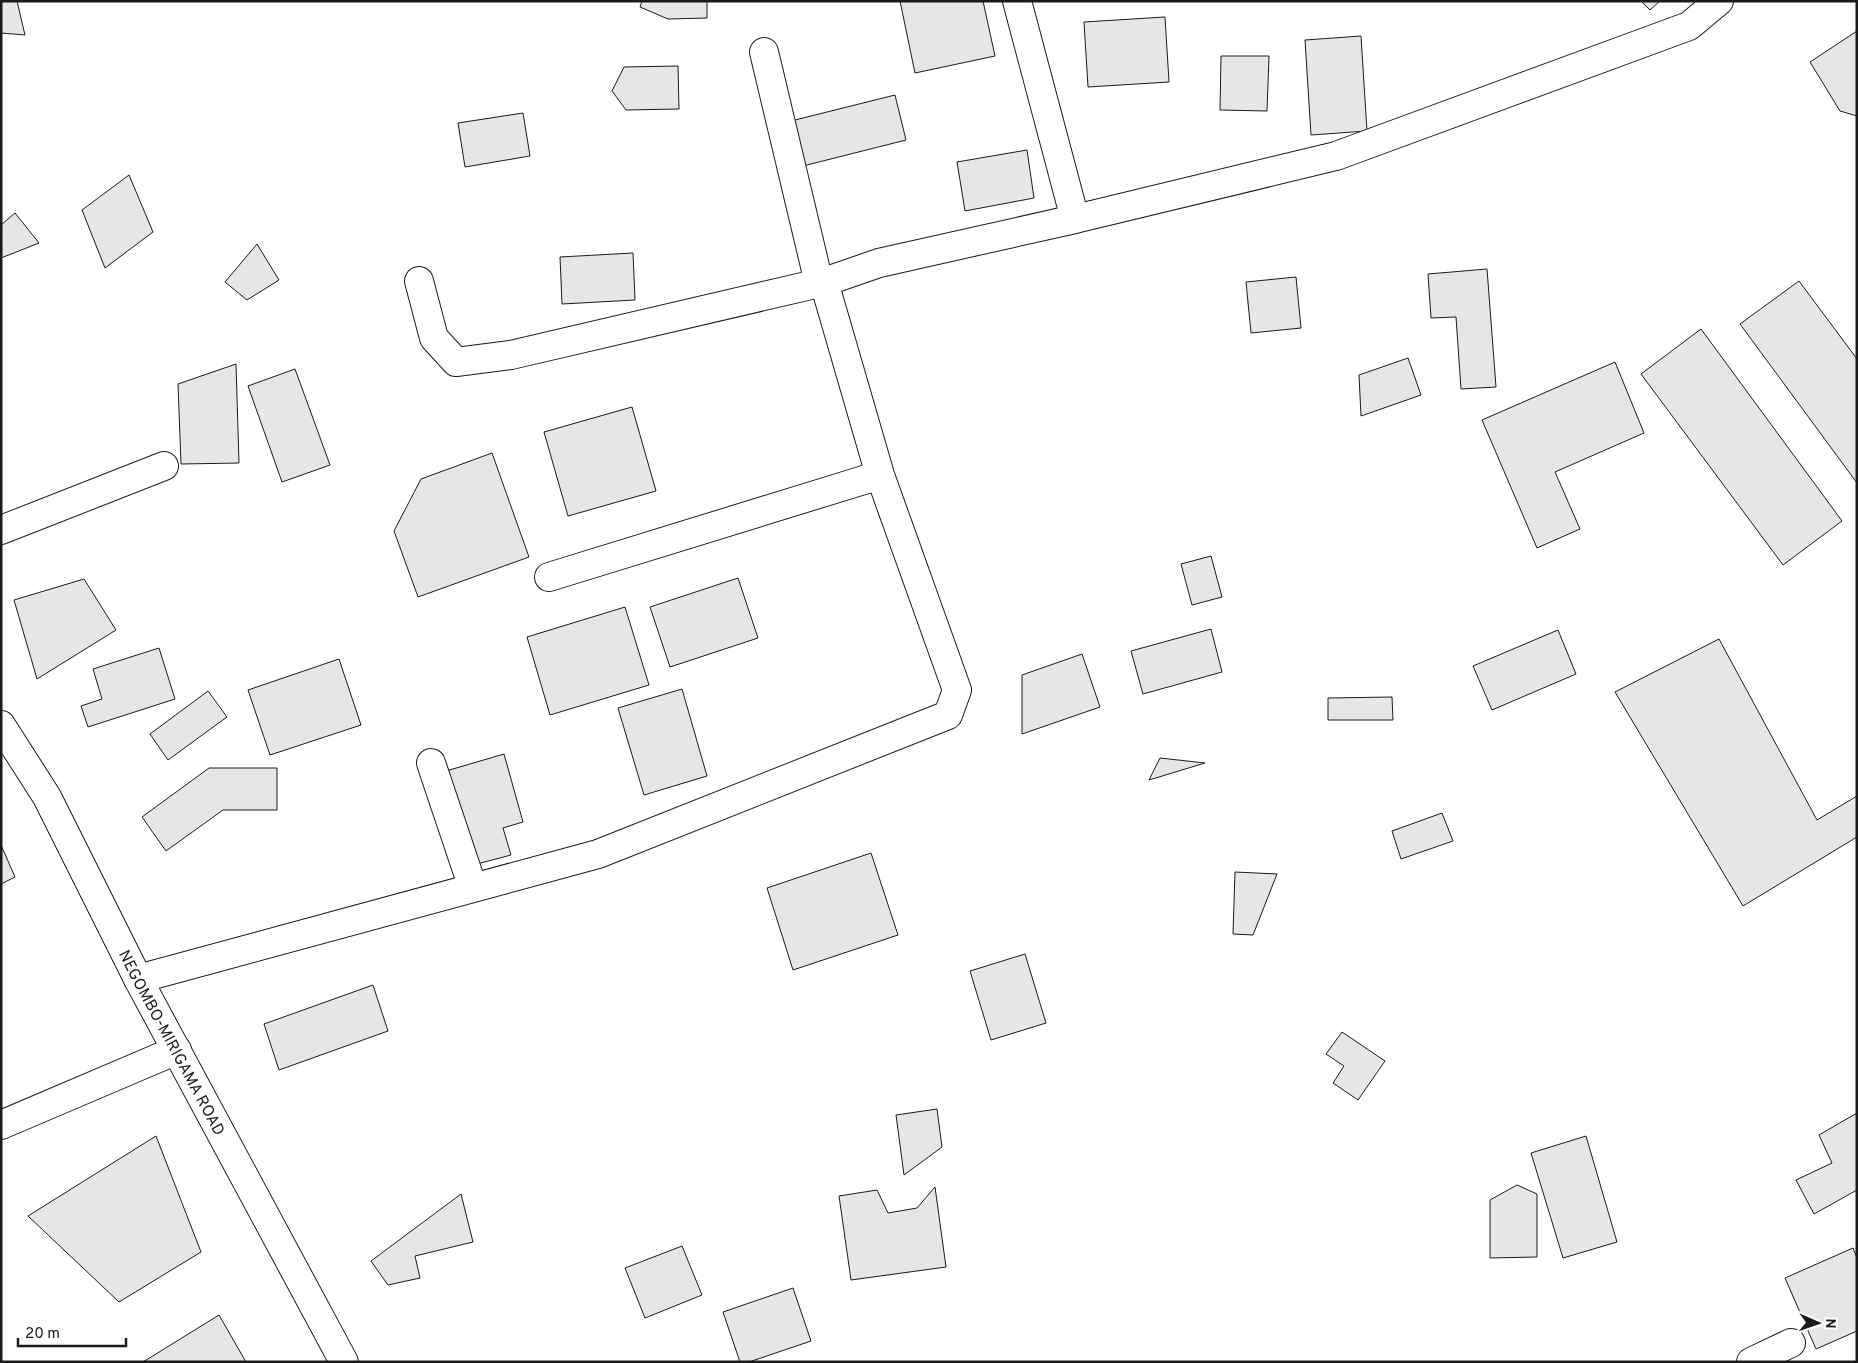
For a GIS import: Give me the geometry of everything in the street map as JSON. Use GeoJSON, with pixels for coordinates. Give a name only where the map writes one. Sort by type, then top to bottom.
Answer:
{"type":"FeatureCollection","features":[{"type":"Feature","properties":{"kind":"street"},"geometry":{"type":"LineString","coordinates":[[1017,1],[1075,219]]}},
{"type":"Feature","properties":{"kind":"street"},"geometry":{"type":"LineString","coordinates":[[419,281],[434,338],[456,362],[511,355],[822,282],[879,263],[1075,219],[1336,156],[1689,26],[1719,1]]}},
{"type":"Feature","properties":{"kind":"street"},"geometry":{"type":"LineString","coordinates":[[138,979],[598,854],[948,715],[957,690],[880,475],[822,282],[764,52]]}},
{"type":"Feature","properties":{"kind":"street"},"geometry":{"type":"LineString","coordinates":[[1,530],[164,466]]}},
{"type":"Feature","properties":{"kind":"street"},"geometry":{"type":"LineString","coordinates":[[549,577],[880,475]]}},
{"type":"Feature","properties":{"kind":"street","name":"NEGOMBO-MIRIGAMA ROAD"},"geometry":{"type":"LineString","coordinates":[[1,725],[47,797],[138,979],[344,1362]]}},
{"type":"Feature","properties":{"kind":"street"},"geometry":{"type":"LineString","coordinates":[[431,763],[473,888]]}},
{"type":"Feature","properties":{"kind":"street"},"geometry":{"type":"LineString","coordinates":[[1,1125],[177,1050]]}},
{"type":"Feature","properties":{"kind":"street"},"geometry":{"type":"LineString","coordinates":[[1752,1362],[1791,1343]]}},
{"type":"Feature","properties":{"kind":"building"},"geometry":{"type":"Polygon","coordinates":[[[1,1],[17,1],[25,35],[1,33],[1,1]]]}},
{"type":"Feature","properties":{"kind":"building"},"geometry":{"type":"Polygon","coordinates":[[[642,1],[707,1],[707,18],[668,19],[640,7],[642,1]]]}},
{"type":"Feature","properties":{"kind":"building"},"geometry":{"type":"Polygon","coordinates":[[[900,1],[983,1],[995,56],[915,73],[900,1]]]}},
{"type":"Feature","properties":{"kind":"building"},"geometry":{"type":"Polygon","coordinates":[[[1641,1],[1660,1],[1650,10],[1641,1]]]}},
{"type":"Feature","properties":{"kind":"building"},"geometry":{"type":"Polygon","coordinates":[[[1165,17],[1169,82],[1088,87],[1084,22],[1165,17]]]}},
{"type":"Feature","properties":{"kind":"building"},"geometry":{"type":"Polygon","coordinates":[[[1857,31],[1857,116],[1840,111],[1810,62],[1857,31]]]}},
{"type":"Feature","properties":{"kind":"building"},"geometry":{"type":"Polygon","coordinates":[[[1361,36],[1367,131],[1311,135],[1305,40],[1361,36]]]}},
{"type":"Feature","properties":{"kind":"building"},"geometry":{"type":"Polygon","coordinates":[[[1221,56],[1269,56],[1267,111],[1220,110],[1221,56]]]}},
{"type":"Feature","properties":{"kind":"building"},"geometry":{"type":"Polygon","coordinates":[[[678,66],[679,109],[626,110],[612,91],[624,67],[678,66]]]}},
{"type":"Feature","properties":{"kind":"building"},"geometry":{"type":"Polygon","coordinates":[[[895,95],[906,140],[803,166],[791,121],[895,95]]]}},
{"type":"Feature","properties":{"kind":"building"},"geometry":{"type":"Polygon","coordinates":[[[523,113],[530,156],[465,167],[458,123],[523,113]]]}},
{"type":"Feature","properties":{"kind":"building"},"geometry":{"type":"Polygon","coordinates":[[[1027,150],[1034,198],[965,211],[957,162],[1027,150]]]}},
{"type":"Feature","properties":{"kind":"building"},"geometry":{"type":"Polygon","coordinates":[[[129,175],[153,232],[105,268],[82,210],[129,175]]]}},
{"type":"Feature","properties":{"kind":"building"},"geometry":{"type":"Polygon","coordinates":[[[15,213],[39,243],[1,258],[1,225],[15,213]]]}},
{"type":"Feature","properties":{"kind":"building"},"geometry":{"type":"Polygon","coordinates":[[[257,244],[279,280],[247,300],[225,282],[257,244]]]}},
{"type":"Feature","properties":{"kind":"building"},"geometry":{"type":"Polygon","coordinates":[[[633,253],[635,300],[562,304],[560,257],[633,253]]]}},
{"type":"Feature","properties":{"kind":"building"},"geometry":{"type":"Polygon","coordinates":[[[1487,269],[1496,387],[1461,389],[1456,317],[1431,318],[1428,274],[1487,269]]]}},
{"type":"Feature","properties":{"kind":"building"},"geometry":{"type":"Polygon","coordinates":[[[1296,277],[1301,328],[1251,333],[1246,282],[1296,277]]]}},
{"type":"Feature","properties":{"kind":"building"},"geometry":{"type":"Polygon","coordinates":[[[1799,281],[1857,359],[1857,483],[1740,324],[1799,281]]]}},
{"type":"Feature","properties":{"kind":"building"},"geometry":{"type":"Polygon","coordinates":[[[1701,329],[1842,521],[1783,565],[1641,374],[1701,329]]]}},
{"type":"Feature","properties":{"kind":"building"},"geometry":{"type":"Polygon","coordinates":[[[1408,358],[1421,395],[1361,416],[1359,375],[1408,358]]]}},
{"type":"Feature","properties":{"kind":"building"},"geometry":{"type":"Polygon","coordinates":[[[1615,362],[1644,433],[1555,472],[1580,529],[1537,548],[1482,420],[1615,362]]]}},
{"type":"Feature","properties":{"kind":"building"},"geometry":{"type":"Polygon","coordinates":[[[236,364],[239,463],[181,464],[178,384],[236,364]]]}},
{"type":"Feature","properties":{"kind":"building"},"geometry":{"type":"Polygon","coordinates":[[[295,369],[330,465],[282,482],[248,386],[295,369]]]}},
{"type":"Feature","properties":{"kind":"building"},"geometry":{"type":"Polygon","coordinates":[[[632,407],[656,491],[568,516],[544,432],[632,407]]]}},
{"type":"Feature","properties":{"kind":"building"},"geometry":{"type":"Polygon","coordinates":[[[492,453],[529,557],[418,597],[394,531],[421,479],[492,453]]]}},
{"type":"Feature","properties":{"kind":"building"},"geometry":{"type":"Polygon","coordinates":[[[1211,556],[1222,597],[1192,605],[1181,564],[1211,556]]]}},
{"type":"Feature","properties":{"kind":"building"},"geometry":{"type":"Polygon","coordinates":[[[738,578],[758,638],[670,667],[650,607],[738,578]]]}},
{"type":"Feature","properties":{"kind":"building"},"geometry":{"type":"Polygon","coordinates":[[[84,579],[116,630],[37,679],[14,600],[84,579]]]}},
{"type":"Feature","properties":{"kind":"building"},"geometry":{"type":"Polygon","coordinates":[[[625,607],[649,685],[550,715],[527,637],[625,607]]]}},
{"type":"Feature","properties":{"kind":"building"},"geometry":{"type":"Polygon","coordinates":[[[1211,629],[1222,672],[1143,694],[1131,651],[1211,629]]]}},
{"type":"Feature","properties":{"kind":"building"},"geometry":{"type":"Polygon","coordinates":[[[1558,630],[1576,674],[1492,710],[1473,666],[1558,630]]]}},
{"type":"Feature","properties":{"kind":"building"},"geometry":{"type":"Polygon","coordinates":[[[1719,639],[1817,820],[1857,796],[1857,837],[1743,906],[1615,692],[1719,639]]]}},
{"type":"Feature","properties":{"kind":"building"},"geometry":{"type":"Polygon","coordinates":[[[159,648],[175,699],[88,727],[81,706],[102,699],[93,669],[159,648]]]}},
{"type":"Feature","properties":{"kind":"building"},"geometry":{"type":"Polygon","coordinates":[[[1082,654],[1100,707],[1022,734],[1022,675],[1082,654]]]}},
{"type":"Feature","properties":{"kind":"building"},"geometry":{"type":"Polygon","coordinates":[[[339,659],[361,725],[270,755],[248,690],[339,659]]]}},
{"type":"Feature","properties":{"kind":"building"},"geometry":{"type":"Polygon","coordinates":[[[682,689],[707,776],[644,795],[618,708],[682,689]]]}},
{"type":"Feature","properties":{"kind":"building"},"geometry":{"type":"Polygon","coordinates":[[[208,691],[227,717],[168,760],[150,734],[208,691]]]}},
{"type":"Feature","properties":{"kind":"building"},"geometry":{"type":"Polygon","coordinates":[[[1392,697],[1393,720],[1328,720],[1328,698],[1392,697]]]}},
{"type":"Feature","properties":{"kind":"building"},"geometry":{"type":"Polygon","coordinates":[[[504,754],[523,822],[503,828],[511,855],[473,865],[446,771],[504,754]]]}},
{"type":"Feature","properties":{"kind":"building"},"geometry":{"type":"Polygon","coordinates":[[[1160,758],[1205,763],[1149,780],[1160,758]]]}},
{"type":"Feature","properties":{"kind":"building"},"geometry":{"type":"Polygon","coordinates":[[[209,768],[277,768],[277,810],[223,810],[166,851],[142,817],[209,768]]]}},
{"type":"Feature","properties":{"kind":"building"},"geometry":{"type":"Polygon","coordinates":[[[1442,813],[1453,841],[1401,859],[1392,831],[1442,813]]]}},
{"type":"Feature","properties":{"kind":"building"},"geometry":{"type":"Polygon","coordinates":[[[1,845],[15,877],[1,884],[1,845]]]}},
{"type":"Feature","properties":{"kind":"building"},"geometry":{"type":"Polygon","coordinates":[[[871,853],[898,935],[793,970],[767,888],[871,853]]]}},
{"type":"Feature","properties":{"kind":"building"},"geometry":{"type":"Polygon","coordinates":[[[1235,872],[1277,874],[1253,935],[1233,934],[1235,872]]]}},
{"type":"Feature","properties":{"kind":"building"},"geometry":{"type":"Polygon","coordinates":[[[1025,954],[1046,1023],[991,1040],[970,971],[1025,954]]]}},
{"type":"Feature","properties":{"kind":"building"},"geometry":{"type":"Polygon","coordinates":[[[373,985],[388,1031],[279,1070],[264,1024],[373,985]]]}},
{"type":"Feature","properties":{"kind":"building"},"geometry":{"type":"Polygon","coordinates":[[[1342,1032],[1385,1061],[1358,1100],[1333,1083],[1344,1066],[1326,1054],[1342,1032]]]}},
{"type":"Feature","properties":{"kind":"building"},"geometry":{"type":"Polygon","coordinates":[[[937,1109],[942,1147],[904,1175],[896,1115],[937,1109]]]}},
{"type":"Feature","properties":{"kind":"building"},"geometry":{"type":"Polygon","coordinates":[[[1857,1113],[1857,1190],[1814,1214],[1796,1180],[1832,1163],[1819,1135],[1857,1113]]]}},
{"type":"Feature","properties":{"kind":"building"},"geometry":{"type":"Polygon","coordinates":[[[156,1136],[201,1252],[119,1302],[28,1216],[156,1136]]]}},
{"type":"Feature","properties":{"kind":"building"},"geometry":{"type":"Polygon","coordinates":[[[1586,1136],[1617,1242],[1563,1258],[1531,1153],[1586,1136]]]}},
{"type":"Feature","properties":{"kind":"building"},"geometry":{"type":"Polygon","coordinates":[[[1517,1185],[1537,1194],[1537,1257],[1490,1258],[1490,1200],[1517,1185]]]}},
{"type":"Feature","properties":{"kind":"building"},"geometry":{"type":"Polygon","coordinates":[[[935,1187],[946,1267],[851,1280],[839,1196],[877,1190],[888,1213],[917,1208],[935,1187]]]}},
{"type":"Feature","properties":{"kind":"building"},"geometry":{"type":"Polygon","coordinates":[[[461,1194],[473,1242],[415,1256],[420,1278],[388,1285],[371,1261],[461,1194]]]}},
{"type":"Feature","properties":{"kind":"building"},"geometry":{"type":"Polygon","coordinates":[[[682,1246],[702,1295],[645,1318],[625,1268],[682,1246]]]}},
{"type":"Feature","properties":{"kind":"building"},"geometry":{"type":"Polygon","coordinates":[[[1853,1248],[1857,1258],[1857,1331],[1816,1349],[1785,1278],[1853,1248]]]}},
{"type":"Feature","properties":{"kind":"building"},"geometry":{"type":"Polygon","coordinates":[[[793,1288],[811,1341],[749,1362],[740,1362],[723,1312],[793,1288]]]}},
{"type":"Feature","properties":{"kind":"building"},"geometry":{"type":"Polygon","coordinates":[[[219,1315],[246,1362],[143,1362],[219,1315]]]}}]}
